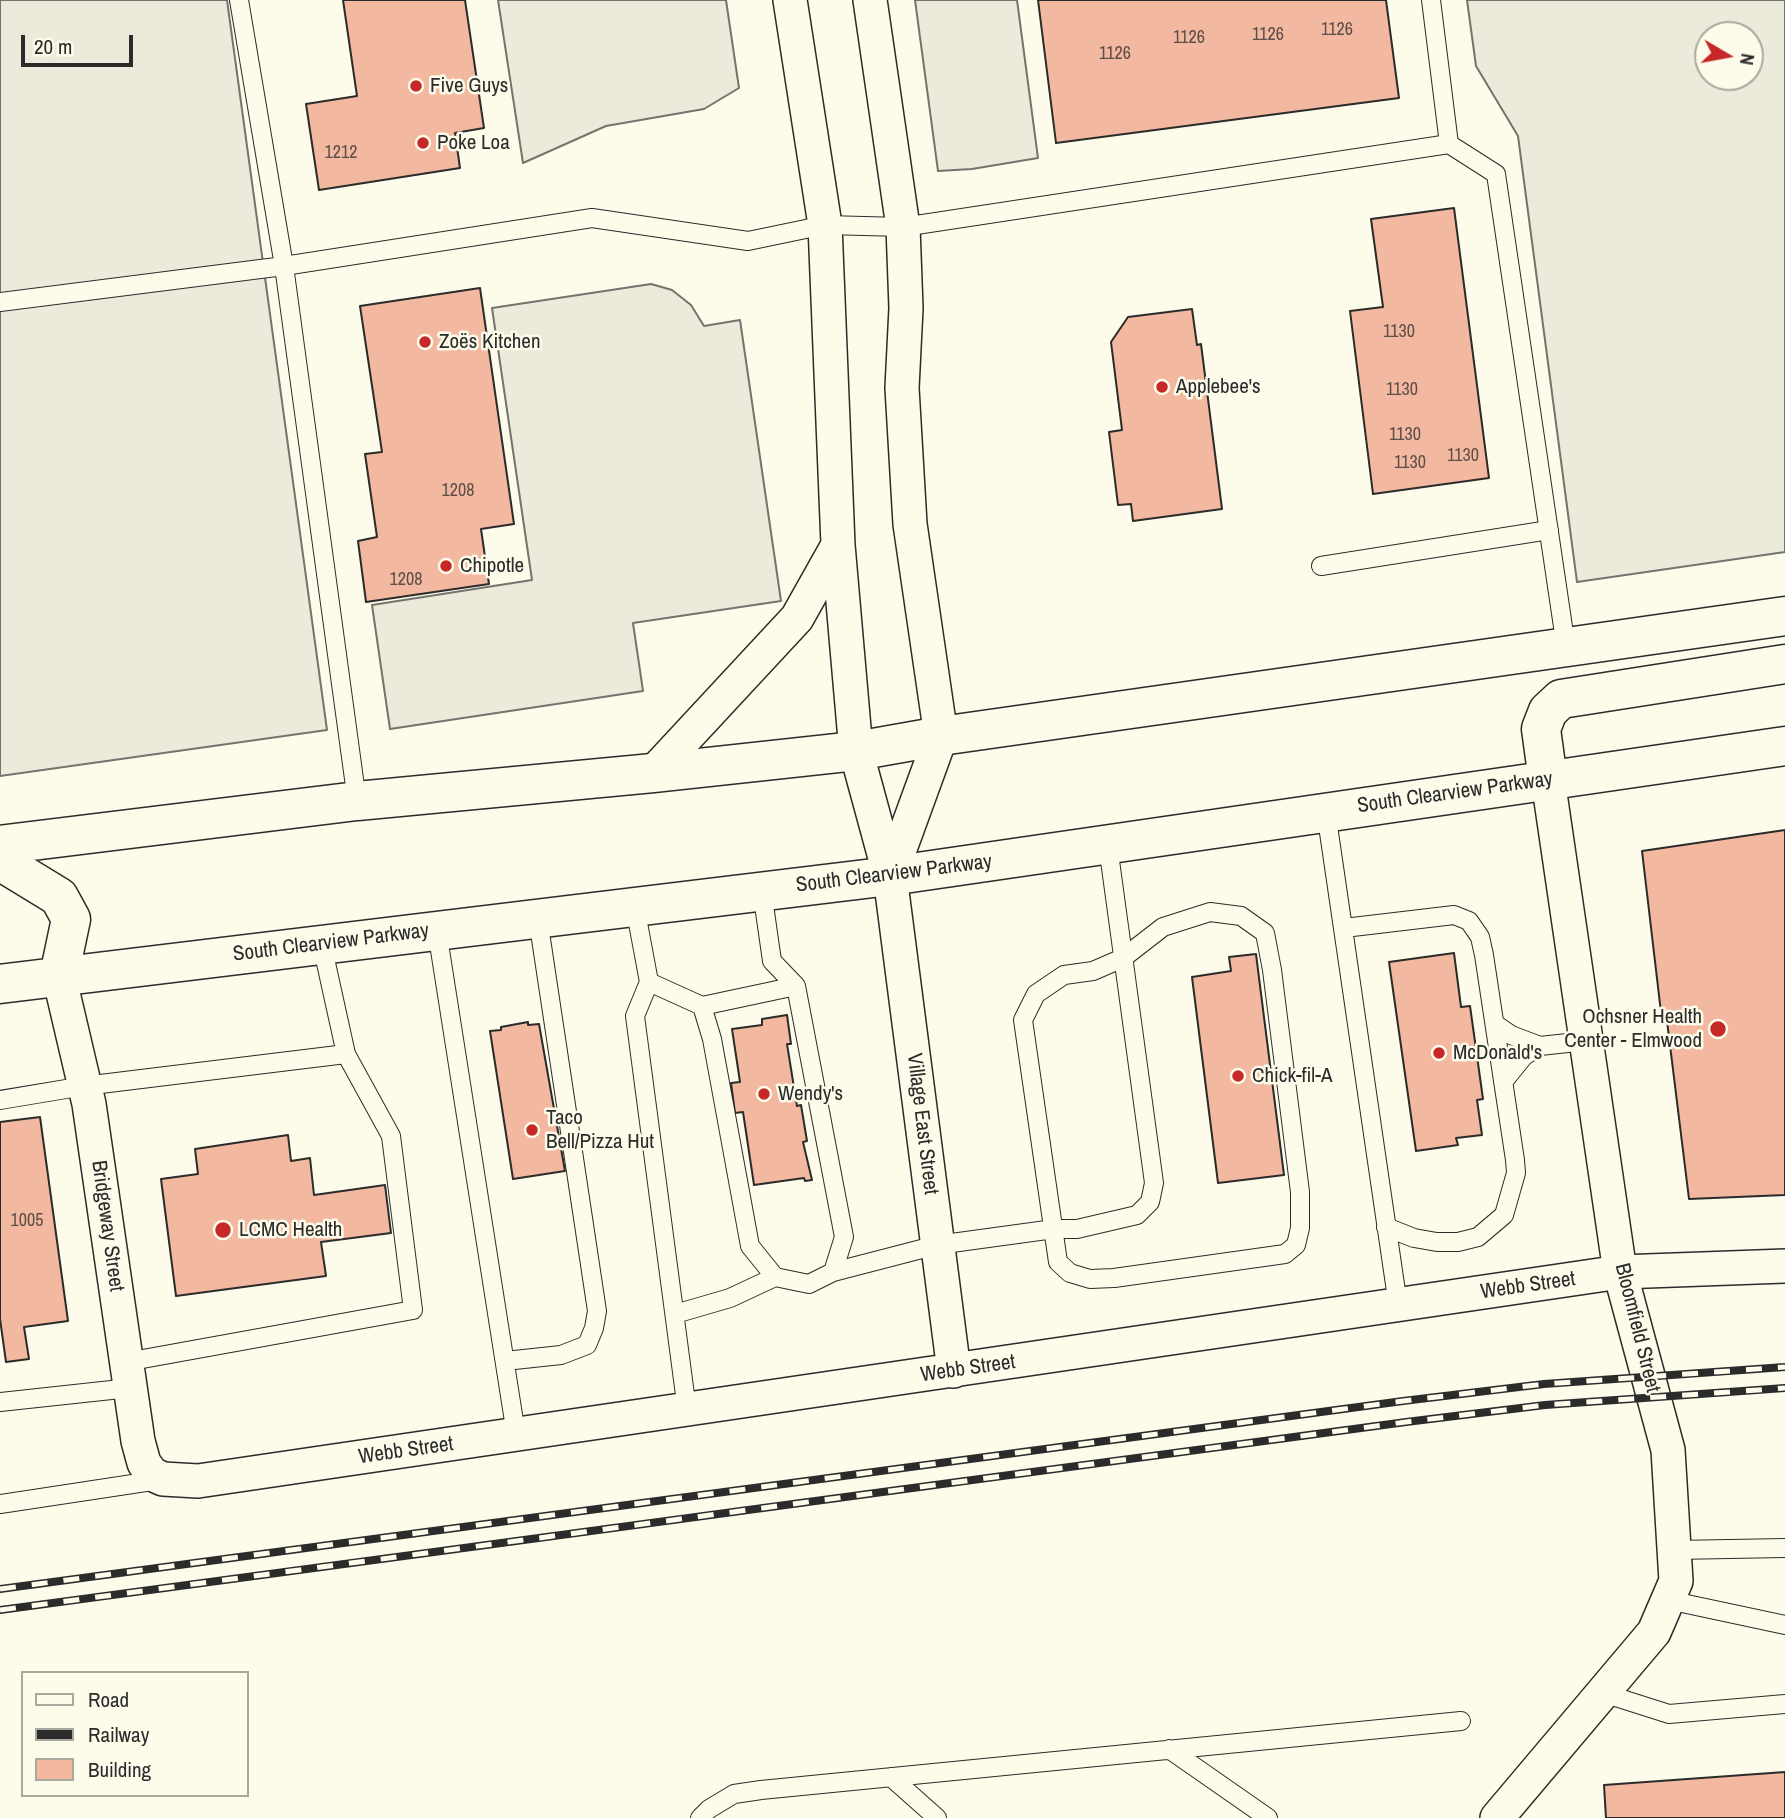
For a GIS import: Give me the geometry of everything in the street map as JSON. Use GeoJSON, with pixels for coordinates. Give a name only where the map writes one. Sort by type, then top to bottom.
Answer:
{"type":"FeatureCollection","features":[{"type":"Feature","properties":{"kind":"highway"},"geometry":{"type":"LineString","coordinates":[[0,845],[357,801],[856,751],[941,736],[1785,616]]}},
{"type":"Feature","properties":{"kind":"highway"},"geometry":{"type":"LineString","coordinates":[[1548,780],[1541,729],[1548,711],[1561,699],[1785,664]]}},
{"type":"Feature","properties":{"kind":"highway","name":"South Clearview Parkway"},"geometry":{"type":"LineString","coordinates":[[0,984],[890,876],[1785,746]]}},
{"type":"Feature","properties":{"kind":"highway"},"geometry":{"type":"LineString","coordinates":[[0,861],[59,897],[71,919],[60,976]]}},
{"type":"Feature","properties":{"kind":"street","name":"Village East Street"},"geometry":{"type":"LineString","coordinates":[[790,0],[825,225],[838,545],[856,751],[890,876],[954,1371]]}},
{"type":"Feature","properties":{"kind":"street"},"geometry":{"type":"LineString","coordinates":[[870,0],[903,227],[906,308],[902,388],[910,524],[941,736],[890,876]]}},
{"type":"Feature","properties":{"kind":"street"},"geometry":{"type":"LineString","coordinates":[[653,773],[797,618],[838,545]]}},
{"type":"Feature","properties":{"kind":"street","name":"Bloomfield Street"},"geometry":{"type":"LineString","coordinates":[[1497,1818],[1654,1632],[1676,1581],[1668,1450],[1620,1272],[1548,780]]}},
{"type":"Feature","properties":{"kind":"street","name":"Bridgeway Street"},"geometry":{"type":"LineString","coordinates":[[60,976],[85,1086],[138,1441],[144,1463],[158,1476]]}},
{"type":"Feature","properties":{"kind":"street","name":"Webb Street"},"geometry":{"type":"LineString","coordinates":[[158,1476],[198,1481],[1620,1272],[1785,1266]]}},
{"type":"Feature","properties":{"kind":"lane"},"geometry":{"type":"LineString","coordinates":[[239,0],[284,266],[357,801]]}},
{"type":"Feature","properties":{"kind":"lane"},"geometry":{"type":"LineString","coordinates":[[1432,0],[1449,145]]}},
{"type":"Feature","properties":{"kind":"lane"},"geometry":{"type":"LineString","coordinates":[[0,302],[284,266],[592,218],[748,241],[825,225],[903,227],[1449,145],[1496,174],[1566,647]]}},
{"type":"Feature","properties":{"kind":"lane"},"geometry":{"type":"LineString","coordinates":[[1321,566],[1549,530]]}},
{"type":"Feature","properties":{"kind":"lane"},"geometry":{"type":"LineString","coordinates":[[1326,812],[1398,1306]]}},
{"type":"Feature","properties":{"kind":"lane"},"geometry":{"type":"LineString","coordinates":[[675,1314],[730,1298],[775,1277],[808,1284],[833,1272],[937,1245],[1077,1228],[1137,1215],[1150,1202],[1154,1183],[1108,846]]}},
{"type":"Feature","properties":{"kind":"lane"},"geometry":{"type":"LineString","coordinates":[[762,891],[772,961],[796,986],[844,1237],[833,1272]]}},
{"type":"Feature","properties":{"kind":"lane"},"geometry":{"type":"LineString","coordinates":[[635,907],[649,982],[635,1016],[687,1410]]}},
{"type":"Feature","properties":{"kind":"lane"},"geometry":{"type":"LineString","coordinates":[[1210,912],[1241,916],[1265,933],[1272,970],[1300,1192],[1300,1228],[1296,1245],[1285,1254],[1090,1279],[1070,1273],[1058,1262],[1054,1229],[1023,1020],[1036,994],[1064,975],[1093,971],[1123,958],[1163,927],[1210,912]]}},
{"type":"Feature","properties":{"kind":"lane"},"geometry":{"type":"LineString","coordinates":[[1344,928],[1454,915],[1469,920],[1480,937],[1484,955],[1516,1173],[1504,1215],[1478,1237],[1458,1242],[1437,1242],[1413,1238],[1386,1227]]}},
{"type":"Feature","properties":{"kind":"lane"},"geometry":{"type":"LineString","coordinates":[[505,1361],[561,1354],[587,1345],[597,1311],[538,919]]}},
{"type":"Feature","properties":{"kind":"lane"},"geometry":{"type":"LineString","coordinates":[[437,931],[516,1434]]}},
{"type":"Feature","properties":{"kind":"lane"},"geometry":{"type":"LineString","coordinates":[[0,1402],[414,1310],[391,1136],[346,1054],[322,945]]}},
{"type":"Feature","properties":{"kind":"lane"},"geometry":{"type":"LineString","coordinates":[[649,982],[702,1006],[796,986]]}},
{"type":"Feature","properties":{"kind":"lane"},"geometry":{"type":"LineString","coordinates":[[702,1006],[712,1039],[750,1247],[775,1277]]}},
{"type":"Feature","properties":{"kind":"lane"},"geometry":{"type":"LineString","coordinates":[[1495,1024],[1511,1035],[1540,1046]]}},
{"type":"Feature","properties":{"kind":"lane"},"geometry":{"type":"LineString","coordinates":[[1503,1082],[1524,1056],[1540,1046],[1587,1041]]}},
{"type":"Feature","properties":{"kind":"lane"},"geometry":{"type":"LineString","coordinates":[[0,1100],[85,1086],[346,1054]]}},
{"type":"Feature","properties":{"kind":"lane"},"geometry":{"type":"LineString","coordinates":[[0,1504],[158,1476]]}},
{"type":"Feature","properties":{"kind":"lane"},"geometry":{"type":"LineString","coordinates":[[1674,1550],[1785,1548]]}},
{"type":"Feature","properties":{"kind":"lane"},"geometry":{"type":"LineString","coordinates":[[1668,1601],[1785,1625]]}},
{"type":"Feature","properties":{"kind":"lane"},"geometry":{"type":"LineString","coordinates":[[1603,1693],[1669,1714],[1785,1704]]}},
{"type":"Feature","properties":{"kind":"lane"},"geometry":{"type":"LineString","coordinates":[[700,1818],[709,1809],[734,1794],[1461,1721]]}},
{"type":"Feature","properties":{"kind":"lane"},"geometry":{"type":"LineString","coordinates":[[1168,1749],[1268,1818]]}},
{"type":"Feature","properties":{"kind":"lane"},"geometry":{"type":"LineString","coordinates":[[891,1777],[937,1818]]}},
{"type":"Feature","properties":{"kind":"shaded area"},"geometry":{"type":"Polygon","coordinates":[[[0,0],[227,0],[327,730],[0,776],[0,0]]]}},
{"type":"Feature","properties":{"kind":"shaded area"},"geometry":{"type":"Polygon","coordinates":[[[498,0],[726,0],[739,88],[704,109],[606,126],[523,163],[498,0]]]}},
{"type":"Feature","properties":{"kind":"shaded area"},"geometry":{"type":"Polygon","coordinates":[[[915,0],[1017,0],[1038,158],[972,169],[938,171],[915,0]]]}},
{"type":"Feature","properties":{"kind":"shaded area"},"geometry":{"type":"Polygon","coordinates":[[[1467,0],[1785,0],[1785,552],[1577,582],[1518,136],[1476,66],[1467,0]]]}},
{"type":"Feature","properties":{"kind":"shaded area"},"geometry":{"type":"Polygon","coordinates":[[[651,284],[672,290],[691,305],[704,326],[740,320],[781,601],[633,623],[643,691],[390,729],[372,605],[532,580],[492,308],[651,284]]]}},
{"type":"Feature","properties":{"kind":"building"},"geometry":{"type":"Polygon","coordinates":[[[343,0],[465,0],[484,128],[455,133],[460,168],[319,190],[306,104],[357,96],[343,0]]]}},
{"type":"Feature","properties":{"kind":"building"},"geometry":{"type":"Polygon","coordinates":[[[1038,0],[1386,0],[1399,98],[1056,143],[1038,0]]]}},
{"type":"Feature","properties":{"kind":"building"},"geometry":{"type":"Polygon","coordinates":[[[1454,208],[1489,478],[1373,494],[1350,311],[1383,307],[1371,219],[1454,208]]]}},
{"type":"Feature","properties":{"kind":"building"},"geometry":{"type":"Polygon","coordinates":[[[480,288],[514,524],[481,529],[489,584],[366,602],[358,541],[377,537],[365,454],[382,452],[360,306],[480,288]]]}},
{"type":"Feature","properties":{"kind":"building","name":"Applebee's"},"geometry":{"type":"Polygon","coordinates":[[[1192,309],[1197,345],[1201,344],[1222,509],[1133,521],[1131,504],[1118,505],[1109,432],[1122,430],[1111,342],[1128,317],[1192,309]]]}},
{"type":"Feature","properties":{"kind":"building","name":"Ochsner Health Center - Elmwood"},"geometry":{"type":"Polygon","coordinates":[[[1785,830],[1785,1195],[1689,1199],[1667,1021],[1662,1021],[1642,851],[1785,830]]]}},
{"type":"Feature","properties":{"kind":"building","name":"McDonald's"},"geometry":{"type":"Polygon","coordinates":[[[1454,953],[1461,1007],[1470,1006],[1483,1099],[1477,1100],[1482,1135],[1456,1138],[1458,1145],[1416,1151],[1389,962],[1454,953]]]}},
{"type":"Feature","properties":{"kind":"building","name":"Chick-fil-A"},"geometry":{"type":"Polygon","coordinates":[[[1256,954],[1284,1175],[1218,1183],[1192,977],[1231,971],[1229,957],[1256,954]]]}},
{"type":"Feature","properties":{"kind":"building","name":"Wendy's"},"geometry":{"type":"Polygon","coordinates":[[[787,1015],[791,1044],[787,1044],[797,1106],[801,1105],[807,1141],[803,1142],[812,1180],[805,1181],[804,1178],[754,1185],[743,1112],[735,1113],[731,1083],[740,1082],[732,1029],[762,1025],[762,1019],[787,1015]]]}},
{"type":"Feature","properties":{"kind":"building","name":"Taco Bell/Pizza Hut"},"geometry":{"type":"Polygon","coordinates":[[[528,1022],[528,1025],[539,1024],[565,1171],[513,1179],[490,1031],[528,1022]]]}},
{"type":"Feature","properties":{"kind":"building"},"geometry":{"type":"Polygon","coordinates":[[[40,1117],[68,1321],[24,1327],[29,1359],[6,1362],[0,1319],[0,1122],[40,1117]]]}},
{"type":"Feature","properties":{"kind":"building"},"geometry":{"type":"Polygon","coordinates":[[[288,1135],[291,1161],[310,1158],[314,1195],[385,1185],[391,1233],[321,1242],[326,1276],[176,1296],[161,1179],[198,1174],[195,1149],[288,1135]]]}},
{"type":"Feature","properties":{"kind":"building"},"geometry":{"type":"Polygon","coordinates":[[[1785,1772],[1785,1818],[1606,1818],[1604,1785],[1785,1772]]]}},
{"type":"Feature","properties":{"kind":"railway"},"geometry":{"type":"LineString","coordinates":[[0,1589],[1403,1401],[1544,1384],[1785,1367]]}},
{"type":"Feature","properties":{"kind":"railway"},"geometry":{"type":"LineString","coordinates":[[0,1610],[1406,1422],[1545,1405],[1785,1388]]}},
{"type":"Feature","properties":{"kind":"place","name":"Five Guys"},"geometry":{"type":"Point","coordinates":[416,86]}},
{"type":"Feature","properties":{"kind":"place","name":"Poke Loa"},"geometry":{"type":"Point","coordinates":[423,143]}},
{"type":"Feature","properties":{"kind":"place","name":"Zoës Kitchen"},"geometry":{"type":"Point","coordinates":[425,342]}},
{"type":"Feature","properties":{"kind":"place","name":"Applebee's"},"geometry":{"type":"Point","coordinates":[1162,387]}},
{"type":"Feature","properties":{"kind":"place","name":"Chipotle"},"geometry":{"type":"Point","coordinates":[446,566]}},
{"type":"Feature","properties":{"kind":"place","name":"Ochsner Health Center - Elmwood"},"geometry":{"type":"Point","coordinates":[1718,1029]}},
{"type":"Feature","properties":{"kind":"place","name":"McDonald's"},"geometry":{"type":"Point","coordinates":[1439,1053]}},
{"type":"Feature","properties":{"kind":"place","name":"Chick-fil-A"},"geometry":{"type":"Point","coordinates":[1238,1076]}},
{"type":"Feature","properties":{"kind":"place","name":"Wendy's"},"geometry":{"type":"Point","coordinates":[764,1094]}},
{"type":"Feature","properties":{"kind":"place","name":"Taco Bell/Pizza Hut"},"geometry":{"type":"Point","coordinates":[532,1130]}},
{"type":"Feature","properties":{"kind":"place","name":"LCMC Health"},"geometry":{"type":"Point","coordinates":[223,1230]}}]}
